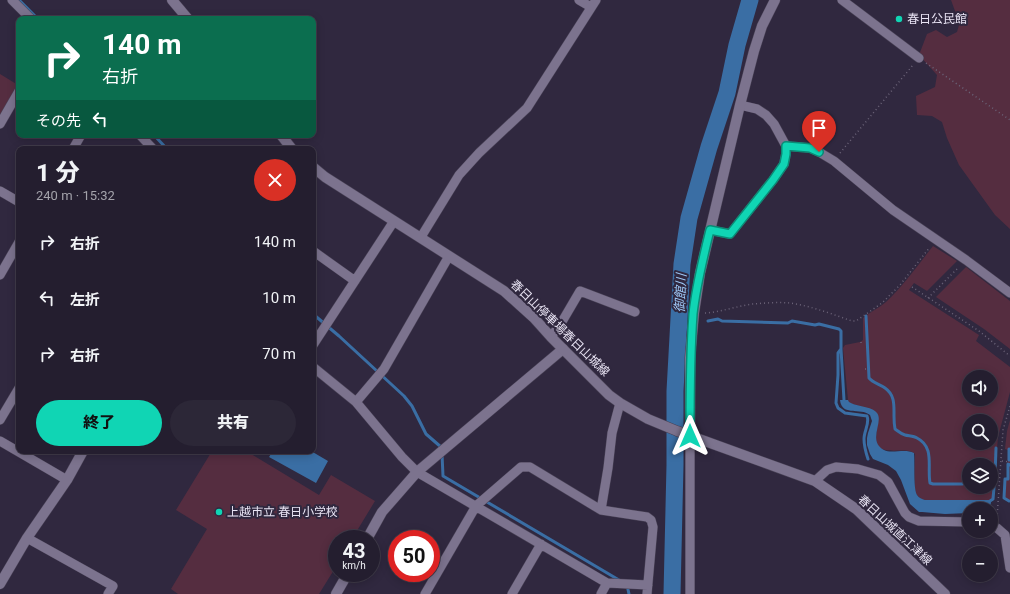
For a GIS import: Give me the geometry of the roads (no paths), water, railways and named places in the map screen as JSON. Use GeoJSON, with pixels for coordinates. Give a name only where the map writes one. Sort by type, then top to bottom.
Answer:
{"type":"FeatureCollection","features":[{"type":"Feature","properties":{"kind":"main road"},"geometry":{"type":"LineString","coordinates":[[172,0],[185,16]]}},
{"type":"Feature","properties":{"kind":"main road"},"geometry":{"type":"LineString","coordinates":[[690,436],[690,358],[694,313],[700,273],[754,51],[762,26],[775,0]]}},
{"type":"Feature","properties":{"kind":"main road"},"geometry":{"type":"LineString","coordinates":[[283,138],[290,146]]}},
{"type":"Feature","properties":{"kind":"main road","name":"春日山停車場春日山城線"},"geometry":{"type":"LineString","coordinates":[[316,170],[325,177],[504,291],[534,318],[563,349],[620,403],[648,419],[690,436]]}},
{"type":"Feature","properties":{"kind":"main road"},"geometry":{"type":"LineString","coordinates":[[372,530],[382,512],[417,472],[563,349]]}},
{"type":"Feature","properties":{"kind":"main road","name":"春日山城直江津線"},"geometry":{"type":"LineString","coordinates":[[690,436],[815,481],[856,509],[945,594]]}},
{"type":"Feature","properties":{"kind":"main road"},"geometry":{"type":"LineString","coordinates":[[0,584],[27,538],[67,480],[81,454]]}},
{"type":"Feature","properties":{"kind":"main road"},"geometry":{"type":"LineString","coordinates":[[336,594],[343,582]]}},
{"type":"Feature","properties":{"kind":"street"},"geometry":{"type":"LineString","coordinates":[[12,0],[28,16]]}},
{"type":"Feature","properties":{"kind":"street"},"geometry":{"type":"LineString","coordinates":[[420,237],[459,175],[479,152],[527,108],[593,3],[579,0]]}},
{"type":"Feature","properties":{"kind":"street"},"geometry":{"type":"LineString","coordinates":[[842,0],[919,58]]}},
{"type":"Feature","properties":{"kind":"street"},"geometry":{"type":"LineString","coordinates":[[0,124],[16,96]]}},
{"type":"Feature","properties":{"kind":"street"},"geometry":{"type":"LineString","coordinates":[[710,230],[730,234],[784,164],[786,146],[774,124],[766,115],[757,109],[740,106]]}},
{"type":"Feature","properties":{"kind":"street"},"geometry":{"type":"LineString","coordinates":[[143,138],[150,146]]}},
{"type":"Feature","properties":{"kind":"street"},"geometry":{"type":"LineString","coordinates":[[786,146],[810,148],[834,161],[893,210],[966,260],[1010,293]]}},
{"type":"Feature","properties":{"kind":"street"},"geometry":{"type":"LineString","coordinates":[[0,191],[16,200]]}},
{"type":"Feature","properties":{"kind":"street"},"geometry":{"type":"LineString","coordinates":[[316,341],[394,221]]}},
{"type":"Feature","properties":{"kind":"street"},"geometry":{"type":"LineString","coordinates":[[0,275],[16,247]]}},
{"type":"Feature","properties":{"kind":"street"},"geometry":{"type":"LineString","coordinates":[[316,253],[355,282]]}},
{"type":"Feature","properties":{"kind":"street"},"geometry":{"type":"LineString","coordinates":[[356,402],[384,369],[449,256]]}},
{"type":"Feature","properties":{"kind":"street"},"geometry":{"type":"LineString","coordinates":[[551,337],[580,291],[635,312]]}},
{"type":"Feature","properties":{"kind":"street"},"geometry":{"type":"LineString","coordinates":[[316,369],[356,402],[402,457],[417,472],[476,506],[607,583],[648,590],[653,527],[651,520],[647,517],[601,510],[530,467],[521,467],[476,506],[425,594]]}},
{"type":"Feature","properties":{"kind":"street"},"geometry":{"type":"LineString","coordinates":[[0,420],[16,393]]}},
{"type":"Feature","properties":{"kind":"street"},"geometry":{"type":"LineString","coordinates":[[601,510],[612,433],[620,403]]}},
{"type":"Feature","properties":{"kind":"street"},"geometry":{"type":"LineString","coordinates":[[690,436],[690,594]]}},
{"type":"Feature","properties":{"kind":"street"},"geometry":{"type":"LineString","coordinates":[[0,441],[16,450]]}},
{"type":"Feature","properties":{"kind":"street"},"geometry":{"type":"LineString","coordinates":[[22,454],[67,480]]}},
{"type":"Feature","properties":{"kind":"street"},"geometry":{"type":"LineString","coordinates":[[815,481],[827,470],[836,467],[858,469],[878,475],[888,482],[905,513],[909,517],[919,521],[962,522]]}},
{"type":"Feature","properties":{"kind":"street"},"geometry":{"type":"LineString","coordinates":[[998,530],[1005,535],[1008,545],[1010,568]]}},
{"type":"Feature","properties":{"kind":"street"},"geometry":{"type":"LineString","coordinates":[[27,538],[113,586],[108,594]]}},
{"type":"Feature","properties":{"kind":"street"},"geometry":{"type":"LineString","coordinates":[[512,594],[541,544]]}},
{"type":"Feature","properties":{"kind":"street"},"geometry":{"type":"LineString","coordinates":[[601,594],[607,583]]}},
{"type":"Feature","properties":{"kind":"water"},"geometry":{"type":"Polygon","coordinates":[[[840,400],[848,400],[852,404],[872,409],[877,413],[879,421],[876,437],[879,446],[884,450],[907,451],[914,453],[915,487],[917,495],[920,498],[925,500],[989,500],[991,502],[962,502],[962,513],[945,514],[919,512],[910,504],[896,471],[888,465],[873,459],[870,454],[867,445],[867,438],[872,421],[870,415],[848,410],[841,405],[840,400]]]}},
{"type":"Feature","properties":{"kind":"water"},"geometry":{"type":"Polygon","coordinates":[[[271,454],[316,454],[328,461],[316,483],[269,457],[271,454]]]}},
{"type":"Feature","properties":{"kind":"waterway"},"geometry":{"type":"LineString","coordinates":[[19,0],[35,16]]}},
{"type":"Feature","properties":{"kind":"waterway","name":"御館川"},"geometry":{"type":"LineString","coordinates":[[672,594],[675,391],[682,264],[689,218],[709,147],[727,93],[737,45],[750,0]]}},
{"type":"Feature","properties":{"kind":"waterway"},"geometry":{"type":"LineString","coordinates":[[157,138],[164,146]]}},
{"type":"Feature","properties":{"kind":"waterway"},"geometry":{"type":"LineString","coordinates":[[866,316],[869,378],[885,388],[891,394],[894,404],[895,429],[904,435],[913,436],[923,442],[928,452],[930,483],[962,484]]}},
{"type":"Feature","properties":{"kind":"waterway"},"geometry":{"type":"LineString","coordinates":[[316,317],[404,396],[412,406],[426,434],[441,448]]}},
{"type":"Feature","properties":{"kind":"waterway"},"geometry":{"type":"LineString","coordinates":[[708,321],[718,319],[722,321],[788,323],[792,321],[815,325],[819,324],[839,329],[841,331],[844,400]]}},
{"type":"Feature","properties":{"kind":"waterway"},"geometry":{"type":"LineString","coordinates":[[841,349],[838,353],[836,403],[838,408],[845,413],[867,416],[868,421],[864,439],[868,459]]}},
{"type":"Feature","properties":{"kind":"waterway"},"geometry":{"type":"LineString","coordinates":[[1009,449],[1009,460]]}},
{"type":"Feature","properties":{"kind":"waterway"},"geometry":{"type":"LineString","coordinates":[[996,450],[996,458]]}},
{"type":"Feature","properties":{"kind":"waterway"},"geometry":{"type":"LineString","coordinates":[[442,454],[443,476],[619,580]]}},
{"type":"Feature","properties":{"kind":"waterway"},"geometry":{"type":"LineString","coordinates":[[1009,501],[1004,498],[1005,479],[1008,479],[1008,464],[1010,465]]}},
{"type":"Feature","properties":{"kind":"waterway"},"geometry":{"type":"LineString","coordinates":[[990,501],[993,499],[993,494]]}},
{"type":"Feature","properties":{"kind":"waterway"},"geometry":{"type":"LineString","coordinates":[[627,585],[629,594]]}},
{"type":"Feature","properties":{"kind":"place","name":"春日公民館"},"geometry":{"type":"Point","coordinates":[899,19]}},
{"type":"Feature","properties":{"kind":"place","name":"上越市立 春日小学校"},"geometry":{"type":"Point","coordinates":[219,512]}}]}
